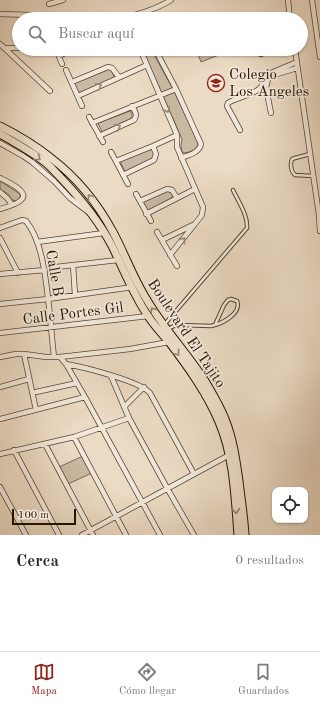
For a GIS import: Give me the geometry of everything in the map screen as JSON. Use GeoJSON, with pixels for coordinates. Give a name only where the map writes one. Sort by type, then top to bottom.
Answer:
{"type":"FeatureCollection","features":[{"type":"Feature","properties":{"kind":"main road","name":"Boulevard El Tajito"},"geometry":{"type":"LineString","coordinates":[[0,126],[5,134],[47,164],[70,187],[93,214],[118,260],[131,288],[148,316],[187,366],[210,403],[232,454],[242,505],[245,535]]}},
{"type":"Feature","properties":{"kind":"main road","name":"Boulevard El Tajito"},"geometry":{"type":"LineString","coordinates":[[5,134],[37,148],[52,158],[74,178],[89,196],[102,213],[113,232],[139,287],[153,311],[192,362],[217,401],[230,435],[238,535]]}},
{"type":"Feature","properties":{"kind":"street"},"geometry":{"type":"LineString","coordinates":[[49,4],[55,1],[63,0]]}},
{"type":"Feature","properties":{"kind":"street"},"geometry":{"type":"LineString","coordinates":[[148,12],[171,0]]}},
{"type":"Feature","properties":{"kind":"street"},"geometry":{"type":"LineString","coordinates":[[288,0],[289,12]]}},
{"type":"Feature","properties":{"kind":"street"},"geometry":{"type":"LineString","coordinates":[[312,0],[320,57]]}},
{"type":"Feature","properties":{"kind":"street"},"geometry":{"type":"LineString","coordinates":[[0,14],[12,14]]}},
{"type":"Feature","properties":{"kind":"street"},"geometry":{"type":"LineString","coordinates":[[2,46],[12,47]]}},
{"type":"Feature","properties":{"kind":"street"},"geometry":{"type":"LineString","coordinates":[[2,46],[12,55]]}},
{"type":"Feature","properties":{"kind":"street"},"geometry":{"type":"LineString","coordinates":[[13,56],[50,91]]}},
{"type":"Feature","properties":{"kind":"street"},"geometry":{"type":"LineString","coordinates":[[59,56],[62,64]]}},
{"type":"Feature","properties":{"kind":"street"},"geometry":{"type":"LineString","coordinates":[[143,56],[177,135],[177,147],[203,207],[202,215],[170,255]]}},
{"type":"Feature","properties":{"kind":"street"},"geometry":{"type":"LineString","coordinates":[[158,56],[176,89],[201,144],[198,151],[181,158]]}},
{"type":"Feature","properties":{"kind":"street"},"geometry":{"type":"LineString","coordinates":[[296,56],[320,231]]}},
{"type":"Feature","properties":{"kind":"street"},"geometry":{"type":"LineString","coordinates":[[78,96],[147,65]]}},
{"type":"Feature","properties":{"kind":"street"},"geometry":{"type":"LineString","coordinates":[[240,130],[227,104],[264,87],[270,76],[297,65]]}},
{"type":"Feature","properties":{"kind":"street"},"geometry":{"type":"LineString","coordinates":[[72,82],[108,67],[112,68],[120,77]]}},
{"type":"Feature","properties":{"kind":"street"},"geometry":{"type":"LineString","coordinates":[[66,70],[82,106]]}},
{"type":"Feature","properties":{"kind":"street"},"geometry":{"type":"LineString","coordinates":[[264,87],[271,113]]}},
{"type":"Feature","properties":{"kind":"street"},"geometry":{"type":"LineString","coordinates":[[92,123],[176,89]]}},
{"type":"Feature","properties":{"kind":"street"},"geometry":{"type":"LineString","coordinates":[[99,136],[134,120],[136,114],[132,106]]}},
{"type":"Feature","properties":{"kind":"street"},"geometry":{"type":"LineString","coordinates":[[89,117],[102,142]]}},
{"type":"Feature","properties":{"kind":"street"},"geometry":{"type":"LineString","coordinates":[[116,161],[177,135]]}},
{"type":"Feature","properties":{"kind":"street"},"geometry":{"type":"LineString","coordinates":[[0,144],[32,162],[54,180],[70,198],[93,214]]}},
{"type":"Feature","properties":{"kind":"street"},"geometry":{"type":"LineString","coordinates":[[123,175],[154,160],[156,152],[153,146]]}},
{"type":"Feature","properties":{"kind":"street"},"geometry":{"type":"LineString","coordinates":[[111,152],[128,184]]}},
{"type":"Feature","properties":{"kind":"street"},"geometry":{"type":"LineString","coordinates":[[0,178],[15,186],[23,192],[24,196],[19,202],[0,209]]}},
{"type":"Feature","properties":{"kind":"street"},"geometry":{"type":"LineString","coordinates":[[140,201],[167,189],[172,190],[177,198]]}},
{"type":"Feature","properties":{"kind":"street"},"geometry":{"type":"LineString","coordinates":[[146,214],[195,189]]}},
{"type":"Feature","properties":{"kind":"street"},"geometry":{"type":"LineString","coordinates":[[0,192],[12,205]]}},
{"type":"Feature","properties":{"kind":"street"},"geometry":{"type":"LineString","coordinates":[[136,194],[151,221]]}},
{"type":"Feature","properties":{"kind":"street","name":"Calle B"},"geometry":{"type":"LineString","coordinates":[[0,228],[22,220],[26,221],[37,242],[45,270],[54,357]]}},
{"type":"Feature","properties":{"kind":"street"},"geometry":{"type":"LineString","coordinates":[[162,240],[195,224]]}},
{"type":"Feature","properties":{"kind":"street"},"geometry":{"type":"LineString","coordinates":[[157,232],[177,266]]}},
{"type":"Feature","properties":{"kind":"street"},"geometry":{"type":"LineString","coordinates":[[37,242],[104,233]]}},
{"type":"Feature","properties":{"kind":"street"},"geometry":{"type":"LineString","coordinates":[[0,238],[18,273]]}},
{"type":"Feature","properties":{"kind":"street"},"geometry":{"type":"LineString","coordinates":[[56,268],[118,260]]}},
{"type":"Feature","properties":{"kind":"street"},"geometry":{"type":"LineString","coordinates":[[73,265],[75,295]]}},
{"type":"Feature","properties":{"kind":"street"},"geometry":{"type":"LineString","coordinates":[[0,274],[45,270]]}},
{"type":"Feature","properties":{"kind":"street"},"geometry":{"type":"LineString","coordinates":[[0,304],[139,287]]}},
{"type":"Feature","properties":{"kind":"street","name":"Calle Portes Gil"},"geometry":{"type":"LineString","coordinates":[[0,334],[148,316]]}},
{"type":"Feature","properties":{"kind":"street"},"geometry":{"type":"LineString","coordinates":[[0,357],[24,354],[60,357],[130,349],[169,342]]}},
{"type":"Feature","properties":{"kind":"street"},"geometry":{"type":"LineString","coordinates":[[24,354],[36,410]]}},
{"type":"Feature","properties":{"kind":"street"},"geometry":{"type":"LineString","coordinates":[[60,357],[66,364],[85,397],[160,535]]}},
{"type":"Feature","properties":{"kind":"street"},"geometry":{"type":"LineString","coordinates":[[66,364],[85,368],[144,387],[150,393],[194,474]]}},
{"type":"Feature","properties":{"kind":"street"},"geometry":{"type":"LineString","coordinates":[[111,376],[124,407],[194,535]]}},
{"type":"Feature","properties":{"kind":"street"},"geometry":{"type":"LineString","coordinates":[[0,387],[29,379]]}},
{"type":"Feature","properties":{"kind":"street"},"geometry":{"type":"LineString","coordinates":[[36,392],[77,383]]}},
{"type":"Feature","properties":{"kind":"street"},"geometry":{"type":"LineString","coordinates":[[124,407],[144,387]]}},
{"type":"Feature","properties":{"kind":"street"},"geometry":{"type":"LineString","coordinates":[[0,419],[85,397]]}},
{"type":"Feature","properties":{"kind":"street"},"geometry":{"type":"LineString","coordinates":[[0,454],[74,437],[130,418]]}},
{"type":"Feature","properties":{"kind":"street"},"geometry":{"type":"LineString","coordinates":[[74,437],[126,535]]}},
{"type":"Feature","properties":{"kind":"street"},"geometry":{"type":"LineString","coordinates":[[45,444],[91,533]]}},
{"type":"Feature","properties":{"kind":"street"},"geometry":{"type":"LineString","coordinates":[[14,450],[59,535]]}},
{"type":"Feature","properties":{"kind":"street"},"geometry":{"type":"LineString","coordinates":[[82,535],[91,533],[116,516],[232,454]]}},
{"type":"Feature","properties":{"kind":"street"},"geometry":{"type":"LineString","coordinates":[[0,487],[26,535]]}},
{"type":"Feature","properties":{"kind":"lane"},"geometry":{"type":"LineString","coordinates":[[310,154],[294,158],[292,159],[291,163],[293,173],[295,175],[313,176]]}},
{"type":"Feature","properties":{"kind":"lane"},"geometry":{"type":"LineString","coordinates":[[166,328],[247,228],[244,215],[233,190]]}},
{"type":"Feature","properties":{"kind":"lane"},"geometry":{"type":"LineString","coordinates":[[166,328],[176,325],[216,325],[227,319],[237,310],[238,304],[236,301],[231,299],[226,302],[216,325]]}},
{"type":"Feature","properties":{"kind":"shaded area"},"geometry":{"type":"Polygon","coordinates":[[[145,56],[155,56],[175,93],[198,143],[197,149],[186,153],[182,152],[182,139],[145,56]]]}},
{"type":"Feature","properties":{"kind":"shaded area"},"geometry":{"type":"Polygon","coordinates":[[[199,56],[216,56],[201,62],[199,56]]]}},
{"type":"Feature","properties":{"kind":"shaded area"},"geometry":{"type":"Polygon","coordinates":[[[110,69],[115,78],[79,95],[74,83],[110,69]]]}},
{"type":"Feature","properties":{"kind":"shaded area"},"geometry":{"type":"Polygon","coordinates":[[[130,111],[132,118],[102,132],[98,123],[130,111]]]}},
{"type":"Feature","properties":{"kind":"shaded area"},"geometry":{"type":"Polygon","coordinates":[[[152,148],[155,153],[152,159],[125,172],[120,161],[152,148]]]}},
{"type":"Feature","properties":{"kind":"shaded area"},"geometry":{"type":"Polygon","coordinates":[[[0,181],[20,194],[17,201],[12,200],[8,194],[0,189],[0,181]]]}},
{"type":"Feature","properties":{"kind":"shaded area"},"geometry":{"type":"Polygon","coordinates":[[[170,191],[173,197],[147,212],[142,202],[170,191]]]}},
{"type":"Feature","properties":{"kind":"shaded area"},"geometry":{"type":"Polygon","coordinates":[[[83,456],[92,473],[68,484],[59,467],[83,456]]]}},
{"type":"Feature","properties":{"kind":"place","name":"Colegio Los Angeles"},"geometry":{"type":"Point","coordinates":[216,83]}}]}
